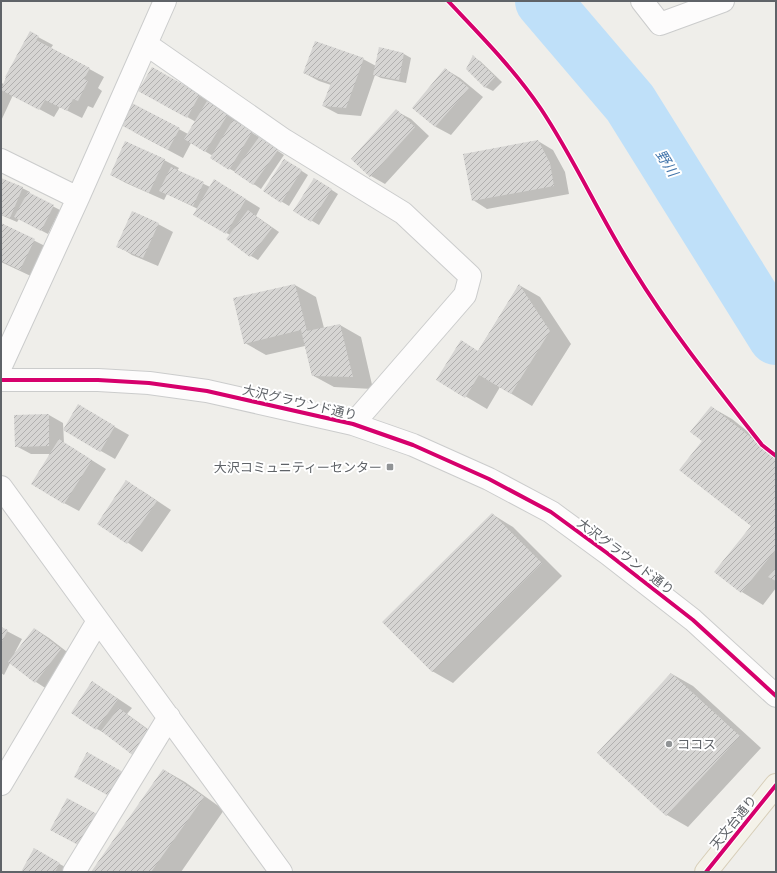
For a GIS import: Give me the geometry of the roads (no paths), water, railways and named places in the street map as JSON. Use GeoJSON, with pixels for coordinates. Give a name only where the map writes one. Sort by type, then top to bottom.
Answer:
{"type":"FeatureCollection","features":[{"type":"Feature","properties":{"kind":"main road","name":"天文台通り"},"geometry":{"type":"LineString","coordinates":[[706,872],[776,785]]}},
{"type":"Feature","properties":{"kind":"street"},"geometry":{"type":"LineString","coordinates":[[1,366],[78,198],[165,1]]}},
{"type":"Feature","properties":{"kind":"street"},"geometry":{"type":"LineString","coordinates":[[642,1],[660,24],[723,1]]}},
{"type":"Feature","properties":{"kind":"street"},"geometry":{"type":"LineString","coordinates":[[146,44],[284,140],[403,213],[470,276],[465,295],[353,424]]}},
{"type":"Feature","properties":{"kind":"street"},"geometry":{"type":"LineString","coordinates":[[1,160],[78,198]]}},
{"type":"Feature","properties":{"kind":"street","name":"大沢グラウンド通り"},"geometry":{"type":"LineString","coordinates":[[1,380],[98,380],[149,383],[208,391],[353,424],[413,444],[489,479],[551,512],[607,553],[693,620],[776,696]]}},
{"type":"Feature","properties":{"kind":"street"},"geometry":{"type":"LineString","coordinates":[[1,487],[281,872]]}},
{"type":"Feature","properties":{"kind":"street"},"geometry":{"type":"LineString","coordinates":[[1,784],[98,621]]}},
{"type":"Feature","properties":{"kind":"street"},"geometry":{"type":"LineString","coordinates":[[74,872],[169,717]]}},
{"type":"Feature","properties":{"kind":"waterway","name":"野川"},"geometry":{"type":"LineString","coordinates":[[543,1],[630,103],[776,337]]}},
{"type":"Feature","properties":{"kind":"place","name":"大沢コミュニティーセンター"},"geometry":{"type":"Point","coordinates":[390,467]}},
{"type":"Feature","properties":{"kind":"place","name":"ココス"},"geometry":{"type":"Point","coordinates":[669,744]}}]}
